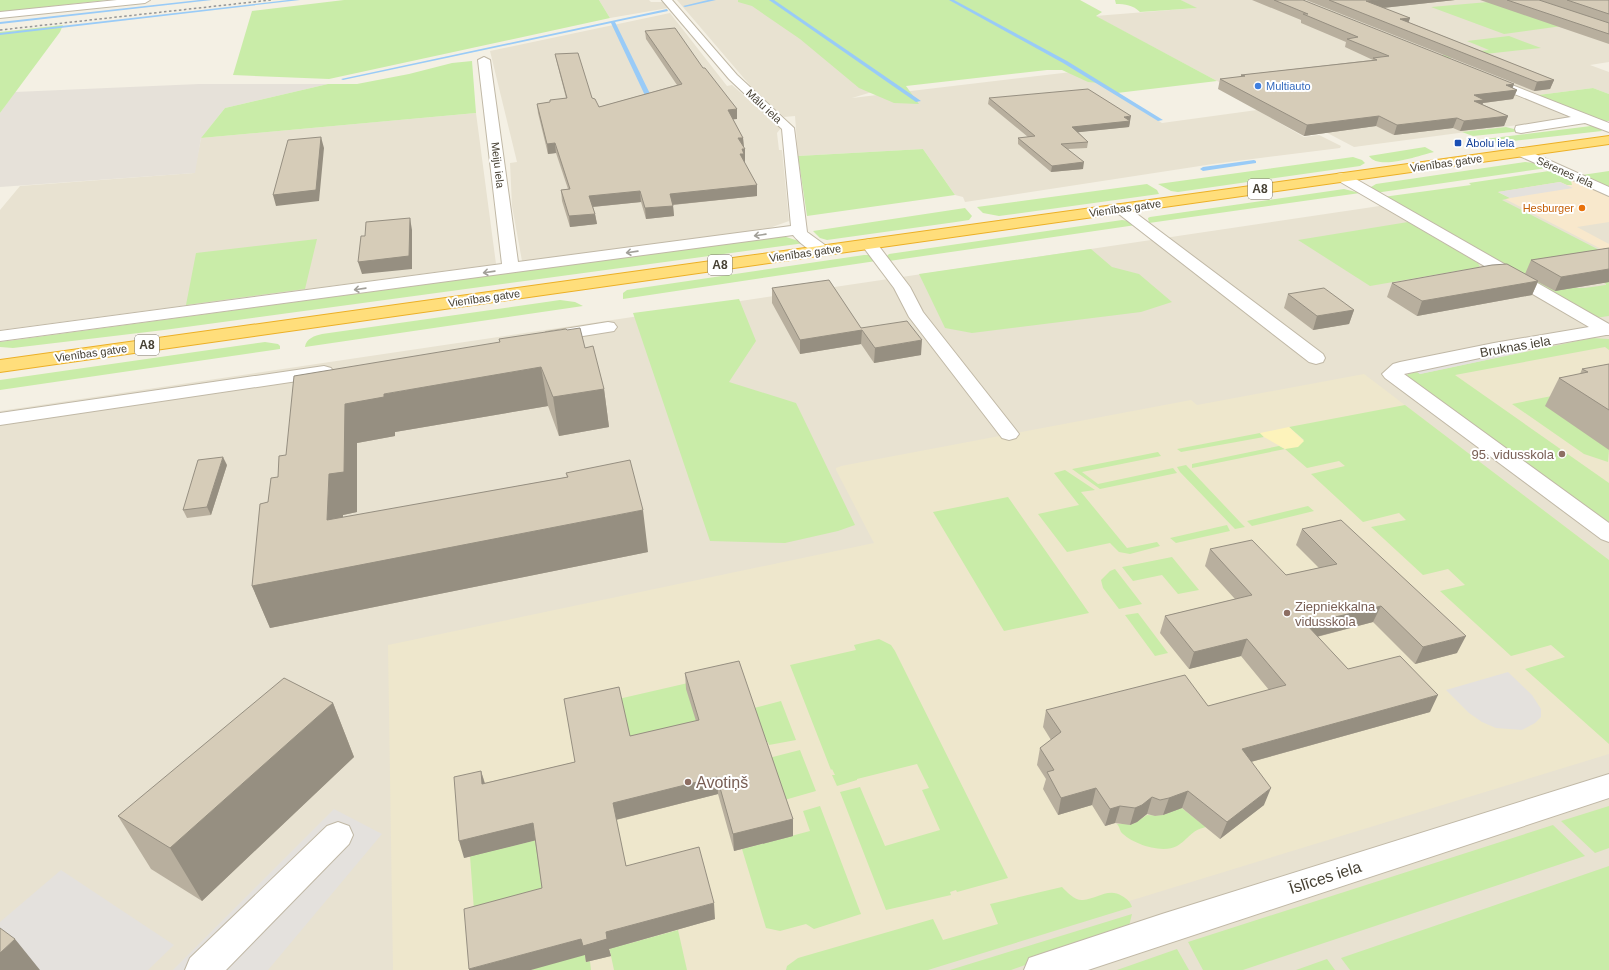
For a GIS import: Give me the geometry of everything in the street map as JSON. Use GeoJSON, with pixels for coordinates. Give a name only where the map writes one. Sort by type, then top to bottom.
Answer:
{"type":"FeatureCollection","features":[{"type":"Feature","properties":{"kind":"highway","name":"Vienības gatve"},"geometry":{"type":"LineString","coordinates":[[0,366],[1609,140]]}},
{"type":"Feature","properties":{"kind":"street"},"geometry":{"type":"LineString","coordinates":[[0,15],[145,0]]}},
{"type":"Feature","properties":{"kind":"street","name":"Mālu iela"},"geometry":{"type":"LineString","coordinates":[[667,0],[733,77],[788,128],[799,230]]}},
{"type":"Feature","properties":{"kind":"street","name":"Meiju iela"},"geometry":{"type":"LineString","coordinates":[[484,60],[511,269]]}},
{"type":"Feature","properties":{"kind":"street"},"geometry":{"type":"LineString","coordinates":[[1476,74],[1609,128]]}},
{"type":"Feature","properties":{"kind":"street"},"geometry":{"type":"LineString","coordinates":[[1521,129],[1586,119]]}},
{"type":"Feature","properties":{"kind":"street","name":"Sērenes iela"},"geometry":{"type":"LineString","coordinates":[[1522,152],[1609,192]]}},
{"type":"Feature","properties":{"kind":"street","name":"Bruknas iela"},"geometry":{"type":"LineString","coordinates":[[1342,177],[1606,330],[1494,349],[1400,368],[1392,374],[1609,534]]}},
{"type":"Feature","properties":{"kind":"street"},"geometry":{"type":"LineString","coordinates":[[1120,208],[1316,358]]}},
{"type":"Feature","properties":{"kind":"street"},"geometry":{"type":"LineString","coordinates":[[0,336],[799,230],[800,234],[823,251]]}},
{"type":"Feature","properties":{"kind":"street"},"geometry":{"type":"LineString","coordinates":[[870,244],[902,287],[915,314],[1009,434]]}},
{"type":"Feature","properties":{"kind":"street"},"geometry":{"type":"LineString","coordinates":[[538,338],[608,327]]}},
{"type":"Feature","properties":{"kind":"street"},"geometry":{"type":"LineString","coordinates":[[0,419],[337,370]]}},
{"type":"Feature","properties":{"kind":"street","name":"Īslīces iela"},"geometry":{"type":"LineString","coordinates":[[1041,970],[1162,929],[1609,786]]}},
{"type":"Feature","properties":{"kind":"street"},"geometry":{"type":"LineString","coordinates":[[202,970],[338,835]]}},
{"type":"Feature","properties":{"kind":"shaded area"},"geometry":{"type":"Polygon","coordinates":[[[599,0],[649,0],[651,2],[663,2],[668,8],[610,18],[599,0]]]}},
{"type":"Feature","properties":{"kind":"shaded area"},"geometry":{"type":"Polygon","coordinates":[[[677,0],[768,0],[885,88],[852,98],[1080,71],[1162,123],[1257,110],[1304,137],[1319,135],[1341,146],[1340,148],[1213,164],[965,202],[963,197],[955,195],[923,149],[798,156],[795,116],[784,117],[754,90],[677,0]]]}},
{"type":"Feature","properties":{"kind":"shaded area"},"geometry":{"type":"Polygon","coordinates":[[[1181,0],[1283,0],[1570,118],[1354,147],[1280,108],[1217,81],[1095,16],[1196,8],[1181,0]]]}},
{"type":"Feature","properties":{"kind":"shaded area"},"geometry":{"type":"Polygon","coordinates":[[[1303,0],[1515,0],[1609,31],[1609,62],[1590,65],[1609,72],[1609,94],[1593,88],[1538,95],[1303,0]]]}},
{"type":"Feature","properties":{"kind":"shaded area"},"geometry":{"type":"Polygon","coordinates":[[[670,13],[727,86],[732,85],[781,128],[777,133],[779,150],[782,150],[789,221],[764,230],[522,261],[512,206],[510,163],[517,162],[490,51],[670,13]]]}},
{"type":"Feature","properties":{"kind":"shaded area"},"geometry":{"type":"Polygon","coordinates":[[[199,84],[328,84],[225,108],[201,138],[195,173],[0,187],[0,113],[15,92],[199,84]]]}},
{"type":"Feature","properties":{"kind":"shaded area"},"geometry":{"type":"Polygon","coordinates":[[[476,113],[496,264],[0,330],[0,210],[20,186],[194,173],[201,138],[476,113]]]}},
{"type":"Feature","properties":{"kind":"shaded area"},"geometry":{"type":"Polygon","coordinates":[[[1609,172],[1609,970],[0,970],[0,411],[1609,172]]]}},
{"type":"Feature","properties":{"kind":"shaded area"},"geometry":{"type":"Polygon","coordinates":[[[1564,176],[1609,197],[1609,222],[1577,227],[1609,244],[1609,253],[1482,187],[1564,176]]]}},
{"type":"Feature","properties":{"kind":"shaded area"},"geometry":{"type":"Polygon","coordinates":[[[1560,182],[1573,188],[1510,198],[1498,192],[1560,182]]]}},
{"type":"Feature","properties":{"kind":"shaded area","name":"95. vidusskola"},"geometry":{"type":"Polygon","coordinates":[[[1609,342],[1609,523],[1422,376],[1609,342]]]}},
{"type":"Feature","properties":{"kind":"shaded area"},"geometry":{"type":"Polygon","coordinates":[[[1520,346],[1528,351],[1420,374],[1412,368],[1520,346]]]}},
{"type":"Feature","properties":{"kind":"shaded area"},"geometry":{"type":"Polygon","coordinates":[[[1364,374],[1609,560],[1609,754],[904,970],[393,970],[388,645],[874,543],[836,470],[836,468],[841,466],[1191,400],[1197,405],[1364,374]]]}},
{"type":"Feature","properties":{"kind":"shaded area"},"geometry":{"type":"Polygon","coordinates":[[[1508,672],[1532,695],[1541,709],[1541,717],[1535,723],[1522,730],[1496,728],[1482,722],[1469,713],[1446,690],[1508,672]]]}},
{"type":"Feature","properties":{"kind":"shaded area"},"geometry":{"type":"Polygon","coordinates":[[[334,809],[382,834],[268,970],[173,970],[334,809]]]}},
{"type":"Feature","properties":{"kind":"shaded area"},"geometry":{"type":"Polygon","coordinates":[[[61,870],[174,945],[148,970],[26,970],[0,951],[0,922],[61,870]]]}},
{"type":"Feature","properties":{"kind":"green space"},"geometry":{"type":"Polygon","coordinates":[[[0,0],[108,0],[0,12],[0,0]]]}},
{"type":"Feature","properties":{"kind":"green space"},"geometry":{"type":"Polygon","coordinates":[[[344,0],[599,0],[610,18],[329,79],[233,75],[252,11],[344,0]]]}},
{"type":"Feature","properties":{"kind":"green space"},"geometry":{"type":"Polygon","coordinates":[[[738,0],[1080,0],[1102,12],[1096,16],[1217,81],[1117,93],[1100,83],[1088,82],[1062,70],[1047,70],[906,86],[919,104],[894,103],[859,88],[800,39],[752,6],[738,2],[738,0]]]}},
{"type":"Feature","properties":{"kind":"green space"},"geometry":{"type":"Polygon","coordinates":[[[1115,0],[1181,0],[1197,8],[1140,12],[1129,5],[1116,4],[1115,0]]]}},
{"type":"Feature","properties":{"kind":"green space"},"geometry":{"type":"Polygon","coordinates":[[[1511,0],[1584,23],[1504,34],[1431,7],[1511,0]]]}},
{"type":"Feature","properties":{"kind":"green space"},"geometry":{"type":"Polygon","coordinates":[[[63,25],[60,32],[0,113],[0,32],[63,25]]]}},
{"type":"Feature","properties":{"kind":"green space"},"geometry":{"type":"Polygon","coordinates":[[[1509,36],[1541,48],[1448,58],[1441,55],[1489,50],[1467,41],[1509,36]]]}},
{"type":"Feature","properties":{"kind":"green space"},"geometry":{"type":"Polygon","coordinates":[[[472,61],[476,113],[201,138],[225,108],[328,84],[357,84],[409,74],[452,63],[472,61]]]}},
{"type":"Feature","properties":{"kind":"green space"},"geometry":{"type":"Polygon","coordinates":[[[1593,88],[1609,94],[1609,121],[1601,121],[1538,95],[1593,88]]]}},
{"type":"Feature","properties":{"kind":"green space"},"geometry":{"type":"Polygon","coordinates":[[[1591,126],[1599,127],[1602,131],[1477,145],[1468,141],[1591,126]]]}},
{"type":"Feature","properties":{"kind":"green space"},"geometry":{"type":"Polygon","coordinates":[[[1506,127],[1522,131],[1473,136],[1462,132],[1506,127]]]}},
{"type":"Feature","properties":{"kind":"green space"},"geometry":{"type":"Polygon","coordinates":[[[1425,147],[1434,152],[1410,159],[1390,162],[1374,160],[1369,156],[1425,147]]]}},
{"type":"Feature","properties":{"kind":"green space"},"geometry":{"type":"Polygon","coordinates":[[[923,149],[955,195],[807,216],[798,156],[923,149]]]}},
{"type":"Feature","properties":{"kind":"green space"},"geometry":{"type":"Polygon","coordinates":[[[1353,157],[1362,160],[1365,163],[1360,166],[1178,192],[1171,191],[1158,184],[1353,157]]]}},
{"type":"Feature","properties":{"kind":"green space"},"geometry":{"type":"Polygon","coordinates":[[[1525,162],[1535,163],[1547,168],[1375,193],[1370,189],[1376,184],[1525,162]]]}},
{"type":"Feature","properties":{"kind":"green space"},"geometry":{"type":"Polygon","coordinates":[[[1549,171],[1571,181],[1572,185],[1567,185],[1560,182],[1498,192],[1510,198],[1502,200],[1609,255],[1609,316],[1595,318],[1383,197],[1471,185],[1469,183],[1549,171]],[[1573,266],[1550,274],[1563,283],[1575,288],[1588,288],[1606,284],[1573,266]]]}},
{"type":"Feature","properties":{"kind":"green space"},"geometry":{"type":"Polygon","coordinates":[[[1609,171],[1609,188],[1582,175],[1609,171]]]}},
{"type":"Feature","properties":{"kind":"green space"},"geometry":{"type":"Polygon","coordinates":[[[1147,184],[1157,190],[1159,194],[999,216],[983,213],[977,207],[1147,184]]]}},
{"type":"Feature","properties":{"kind":"green space"},"geometry":{"type":"Polygon","coordinates":[[[1344,189],[1360,193],[1149,223],[1148,218],[1150,217],[1344,189]]]}},
{"type":"Feature","properties":{"kind":"green space"},"geometry":{"type":"Polygon","coordinates":[[[965,208],[972,216],[969,220],[827,240],[820,238],[813,231],[965,208]]]}},
{"type":"Feature","properties":{"kind":"green space"},"geometry":{"type":"Polygon","coordinates":[[[1122,220],[1129,221],[1136,225],[889,261],[886,257],[889,254],[1122,220]]]}},
{"type":"Feature","properties":{"kind":"green space"},"geometry":{"type":"Polygon","coordinates":[[[1408,222],[1478,263],[1480,267],[1370,286],[1298,240],[1408,222]]]}},
{"type":"Feature","properties":{"kind":"green space"},"geometry":{"type":"Polygon","coordinates":[[[783,236],[805,243],[164,330],[13,348],[0,347],[0,342],[783,236]]]}},
{"type":"Feature","properties":{"kind":"green space"},"geometry":{"type":"Polygon","coordinates":[[[317,239],[305,289],[186,305],[196,253],[317,239]]]}},
{"type":"Feature","properties":{"kind":"green space"},"geometry":{"type":"Polygon","coordinates":[[[1091,249],[1112,267],[1139,274],[1172,302],[1141,312],[972,333],[945,328],[919,274],[1091,249]]]}},
{"type":"Feature","properties":{"kind":"green space"},"geometry":{"type":"Polygon","coordinates":[[[871,255],[876,261],[623,299],[623,293],[627,290],[871,255]]]}},
{"type":"Feature","properties":{"kind":"green space"},"geometry":{"type":"Polygon","coordinates":[[[739,299],[756,341],[729,382],[796,403],[855,525],[838,531],[785,543],[710,541],[633,313],[739,299]]]}},
{"type":"Feature","properties":{"kind":"green space"},"geometry":{"type":"Polygon","coordinates":[[[560,300],[575,302],[583,306],[305,347],[309,339],[322,334],[560,300]]]}},
{"type":"Feature","properties":{"kind":"green space"},"geometry":{"type":"Polygon","coordinates":[[[1592,338],[1609,339],[1609,350],[1605,347],[1455,375],[1609,483],[1609,526],[1407,376],[1408,374],[1417,372],[1420,374],[1592,338]]]}},
{"type":"Feature","properties":{"kind":"green space"},"geometry":{"type":"Polygon","coordinates":[[[265,342],[278,344],[280,349],[0,390],[0,380],[265,342]]]}},
{"type":"Feature","properties":{"kind":"green space"},"geometry":{"type":"Polygon","coordinates":[[[1562,394],[1609,450],[1608,462],[1584,454],[1512,404],[1562,394]]]}},
{"type":"Feature","properties":{"kind":"green space"},"geometry":{"type":"Polygon","coordinates":[[[1405,405],[1609,560],[1609,744],[1525,669],[1565,657],[1551,645],[1511,656],[1440,591],[1465,585],[1448,569],[1423,575],[1371,527],[1406,520],[1399,513],[1363,522],[1311,474],[1345,466],[1339,461],[1307,468],[1285,449],[1304,440],[1289,427],[1405,405]]]}},
{"type":"Feature","properties":{"kind":"green space"},"geometry":{"type":"Polygon","coordinates":[[[1260,433],[1264,437],[1181,452],[1177,449],[1260,433]]]}},
{"type":"Feature","properties":{"kind":"green space"},"geometry":{"type":"Polygon","coordinates":[[[1279,446],[1285,449],[1192,468],[1192,464],[1279,446]]]}},
{"type":"Feature","properties":{"kind":"green space"},"geometry":{"type":"Polygon","coordinates":[[[1158,452],[1161,456],[1082,472],[1098,484],[1173,468],[1177,473],[1100,489],[1072,469],[1158,452]]]}},
{"type":"Feature","properties":{"kind":"green space"},"geometry":{"type":"Polygon","coordinates":[[[1186,465],[1245,527],[1235,529],[1180,472],[1177,467],[1186,465]]]}},
{"type":"Feature","properties":{"kind":"green space"},"geometry":{"type":"Polygon","coordinates":[[[1065,470],[1095,490],[1081,492],[1127,548],[1157,542],[1160,546],[1130,554],[1119,552],[1110,543],[1067,552],[1038,514],[1079,505],[1054,473],[1065,470]]]}},
{"type":"Feature","properties":{"kind":"green space"},"geometry":{"type":"Polygon","coordinates":[[[1008,497],[1089,613],[1004,631],[933,512],[1008,497]]]}},
{"type":"Feature","properties":{"kind":"green space"},"geometry":{"type":"Polygon","coordinates":[[[1308,506],[1314,511],[1252,526],[1247,521],[1308,506]]]}},
{"type":"Feature","properties":{"kind":"green space"},"geometry":{"type":"Polygon","coordinates":[[[1227,525],[1230,531],[1176,543],[1170,538],[1227,525]]]}},
{"type":"Feature","properties":{"kind":"green space"},"geometry":{"type":"Polygon","coordinates":[[[1172,557],[1199,590],[1178,594],[1162,575],[1133,581],[1122,567],[1172,557]]]}},
{"type":"Feature","properties":{"kind":"green space"},"geometry":{"type":"Polygon","coordinates":[[[1115,569],[1142,604],[1119,609],[1103,588],[1101,580],[1110,571],[1115,569]]]}},
{"type":"Feature","properties":{"kind":"green space"},"geometry":{"type":"Polygon","coordinates":[[[1138,613],[1168,653],[1155,656],[1125,615],[1138,613]]]}},
{"type":"Feature","properties":{"kind":"green space"},"geometry":{"type":"Polygon","coordinates":[[[879,639],[891,645],[895,651],[1008,878],[957,892],[956,890],[950,892],[951,895],[886,910],[840,792],[860,787],[885,846],[940,830],[922,790],[929,788],[917,764],[857,779],[837,786],[832,775],[835,775],[832,769],[831,770],[790,665],[856,650],[854,645],[879,639]]]}},
{"type":"Feature","properties":{"kind":"green space"},"geometry":{"type":"Polygon","coordinates":[[[714,677],[700,737],[632,753],[601,703],[714,677]]]}},
{"type":"Feature","properties":{"kind":"green space"},"geometry":{"type":"Polygon","coordinates":[[[781,701],[796,740],[769,745],[768,742],[756,744],[750,709],[781,701]]]}},
{"type":"Feature","properties":{"kind":"green space"},"geometry":{"type":"Polygon","coordinates":[[[800,750],[816,791],[781,801],[761,760],[800,750]]]}},
{"type":"Feature","properties":{"kind":"green space"},"geometry":{"type":"Polygon","coordinates":[[[1178,805],[1206,827],[1193,832],[1177,846],[1171,848],[1163,849],[1140,844],[1121,832],[1117,824],[1133,824],[1147,815],[1168,813],[1175,809],[1178,805]]]}},
{"type":"Feature","properties":{"kind":"green space"},"geometry":{"type":"Polygon","coordinates":[[[820,806],[861,914],[814,929],[806,924],[780,931],[766,928],[742,849],[810,831],[803,811],[820,806]]]}},
{"type":"Feature","properties":{"kind":"green space"},"geometry":{"type":"Polygon","coordinates":[[[1609,806],[1609,848],[1595,853],[1561,821],[1609,806]]]}},
{"type":"Feature","properties":{"kind":"green space"},"geometry":{"type":"Polygon","coordinates":[[[1553,825],[1585,856],[1243,970],[1203,970],[1188,942],[1553,825]]]}},
{"type":"Feature","properties":{"kind":"green space"},"geometry":{"type":"Polygon","coordinates":[[[537,840],[546,905],[475,924],[470,856],[537,840]]]}},
{"type":"Feature","properties":{"kind":"green space"},"geometry":{"type":"Polygon","coordinates":[[[1609,866],[1609,970],[1350,970],[1341,958],[1609,866]]]}},
{"type":"Feature","properties":{"kind":"green space"},"geometry":{"type":"Polygon","coordinates":[[[1062,887],[1071,896],[1080,900],[1107,893],[1117,894],[1128,900],[1132,907],[928,970],[786,970],[787,966],[798,958],[933,919],[943,940],[998,924],[990,904],[1062,887]]]}},
{"type":"Feature","properties":{"kind":"green space"},"geometry":{"type":"Polygon","coordinates":[[[1132,914],[1129,926],[1101,938],[1011,970],[950,970],[1132,914]]]}},
{"type":"Feature","properties":{"kind":"green space"},"geometry":{"type":"Polygon","coordinates":[[[678,930],[687,970],[614,970],[608,942],[627,944],[678,930]]]}},
{"type":"Feature","properties":{"kind":"green space"},"geometry":{"type":"Polygon","coordinates":[[[584,948],[586,962],[590,961],[591,970],[531,970],[584,948]]]}},
{"type":"Feature","properties":{"kind":"green space"},"geometry":{"type":"Polygon","coordinates":[[[1177,949],[1189,970],[1117,970],[1177,949]]]}},
{"type":"Feature","properties":{"kind":"green space"},"geometry":{"type":"Polygon","coordinates":[[[1327,959],[1335,970],[1296,970],[1327,959]]]}},
{"type":"Feature","properties":{"kind":"sand"},"geometry":{"type":"Polygon","coordinates":[[[1289,427],[1304,441],[1298,447],[1285,449],[1264,437],[1260,433],[1289,427]]]}},
{"type":"Feature","properties":{"kind":"building"},"geometry":{"type":"Polygon","coordinates":[[[1274,0],[1303,0],[1514,84],[1506,85],[1517,90],[1474,95],[1484,100],[1474,101],[1508,116],[1464,121],[1457,118],[1397,125],[1379,116],[1307,125],[1220,79],[1245,76],[1241,75],[1377,60],[1373,58],[1389,56],[1347,39],[1358,37],[1274,0]]]}},
{"type":"Feature","properties":{"kind":"building"},"geometry":{"type":"Polygon","coordinates":[[[1329,0],[1379,0],[1366,1],[1410,18],[1400,19],[1554,80],[1537,82],[1329,0]]]}},
{"type":"Feature","properties":{"kind":"building"},"geometry":{"type":"Polygon","coordinates":[[[1507,0],[1539,0],[1609,23],[1609,34],[1507,0]]]}},
{"type":"Feature","properties":{"kind":"building"},"geometry":{"type":"Polygon","coordinates":[[[1567,0],[1609,0],[1609,14],[1567,0]]]}},
{"type":"Feature","properties":{"kind":"building"},"geometry":{"type":"Polygon","coordinates":[[[675,28],[703,68],[705,68],[737,109],[728,110],[743,138],[738,138],[745,149],[742,149],[744,154],[740,154],[757,185],[670,194],[673,206],[645,208],[640,191],[589,196],[595,214],[569,216],[561,190],[570,189],[555,143],[547,144],[537,104],[550,102],[550,100],[567,98],[555,54],[578,53],[592,98],[595,99],[599,107],[682,84],[645,31],[675,28]]]}},
{"type":"Feature","properties":{"kind":"building"},"geometry":{"type":"Polygon","coordinates":[[[1088,89],[1131,116],[1124,117],[1130,121],[1072,127],[1088,142],[1061,144],[1084,162],[1052,166],[1018,138],[1035,136],[989,98],[1088,89]]]}},
{"type":"Feature","properties":{"kind":"building"},"geometry":{"type":"Polygon","coordinates":[[[321,137],[316,190],[273,195],[288,140],[321,137]]]}},
{"type":"Feature","properties":{"kind":"building"},"geometry":{"type":"Polygon","coordinates":[[[410,218],[409,256],[358,262],[361,236],[365,236],[366,222],[410,218]]]}},
{"type":"Feature","properties":{"kind":"building"},"geometry":{"type":"Polygon","coordinates":[[[1609,248],[1609,269],[1561,277],[1531,260],[1609,248]]]}},
{"type":"Feature","properties":{"kind":"building"},"geometry":{"type":"Polygon","coordinates":[[[1507,264],[1538,281],[1422,301],[1392,283],[1492,265],[1507,264]]]}},
{"type":"Feature","properties":{"kind":"building"},"geometry":{"type":"Polygon","coordinates":[[[829,280],[861,328],[907,321],[922,340],[875,348],[862,330],[800,340],[772,288],[829,280]]]}},
{"type":"Feature","properties":{"kind":"building"},"geometry":{"type":"Polygon","coordinates":[[[1324,288],[1354,310],[1317,316],[1288,294],[1324,288]]]}},
{"type":"Feature","properties":{"kind":"building"},"geometry":{"type":"Polygon","coordinates":[[[580,328],[585,348],[593,346],[604,389],[553,397],[541,367],[384,394],[384,397],[345,404],[344,472],[329,474],[327,520],[568,477],[566,473],[630,460],[643,510],[252,586],[260,504],[268,502],[271,478],[278,477],[279,456],[286,455],[294,376],[500,342],[499,339],[580,328]]]}},
{"type":"Feature","properties":{"kind":"building"},"geometry":{"type":"Polygon","coordinates":[[[1609,364],[1609,410],[1559,378],[1588,372],[1582,369],[1609,364]]]}},
{"type":"Feature","properties":{"kind":"building"},"geometry":{"type":"Polygon","coordinates":[[[223,457],[207,507],[183,510],[198,460],[223,457]]]}},
{"type":"Feature","properties":{"kind":"building"},"geometry":{"type":"Polygon","coordinates":[[[1341,520],[1466,636],[1423,647],[1381,606],[1306,624],[1348,669],[1400,656],[1438,695],[1242,749],[1271,788],[1227,822],[1188,791],[1160,800],[1152,797],[1142,805],[1135,808],[1120,806],[1110,809],[1096,788],[1061,798],[1047,772],[1054,770],[1040,748],[1061,732],[1046,710],[1185,675],[1208,706],[1286,685],[1247,639],[1194,652],[1165,616],[1252,595],[1210,549],[1252,540],[1286,575],[1337,564],[1302,529],[1341,520]]]}},
{"type":"Feature","properties":{"kind":"building"},"geometry":{"type":"Polygon","coordinates":[[[739,661],[793,819],[733,834],[717,777],[613,803],[626,866],[699,847],[714,903],[606,932],[607,939],[583,946],[581,939],[469,969],[464,909],[542,888],[533,823],[459,841],[454,777],[481,771],[482,784],[575,762],[564,699],[619,687],[630,736],[699,720],[685,673],[739,661]]]}},
{"type":"Feature","properties":{"kind":"building"},"geometry":{"type":"Polygon","coordinates":[[[284,678],[333,703],[170,848],[118,816],[284,678]]]}},
{"type":"Feature","properties":{"kind":"building"},"geometry":{"type":"Polygon","coordinates":[[[0,928],[15,939],[0,953],[0,928]]]}},
{"type":"Feature","properties":{"kind":"waterway"},"geometry":{"type":"LineString","coordinates":[[0,23],[210,0]]}},
{"type":"Feature","properties":{"kind":"waterway"},"geometry":{"type":"LineString","coordinates":[[0,34],[298,0]]}},
{"type":"Feature","properties":{"kind":"waterway"},"geometry":{"type":"LineString","coordinates":[[685,6],[714,0]]}},
{"type":"Feature","properties":{"kind":"waterway"},"geometry":{"type":"LineString","coordinates":[[771,0],[918,101]]}},
{"type":"Feature","properties":{"kind":"waterway"},"geometry":{"type":"LineString","coordinates":[[951,0],[1065,62],[1160,120]]}},
{"type":"Feature","properties":{"kind":"waterway"},"geometry":{"type":"LineString","coordinates":[[612,22],[667,10]]}},
{"type":"Feature","properties":{"kind":"waterway"},"geometry":{"type":"LineString","coordinates":[[343,79],[612,22]]}},
{"type":"Feature","properties":{"kind":"waterway"},"geometry":{"type":"LineString","coordinates":[[612,22],[652,104]]}},
{"type":"Feature","properties":{"kind":"waterway"},"geometry":{"type":"LineString","coordinates":[[1203,169],[1254,162]]}},
{"type":"Feature","properties":{"kind":"railway"},"geometry":{"type":"LineString","coordinates":[[0,30],[271,0]]}},
{"type":"Feature","properties":{"kind":"place","name":"Multiauto"},"geometry":{"type":"Point","coordinates":[1258,86]}},
{"type":"Feature","properties":{"kind":"place","name":"Ābolu iela"},"geometry":{"type":"Point","coordinates":[1458,143]}},
{"type":"Feature","properties":{"kind":"place","name":"Hesburger"},"geometry":{"type":"Point","coordinates":[1582,208]}},
{"type":"Feature","properties":{"kind":"place","name":"95. vidusskola"},"geometry":{"type":"Point","coordinates":[1562,454]}},
{"type":"Feature","properties":{"kind":"place","name":"Ziepniekkalna vidusskola"},"geometry":{"type":"Point","coordinates":[1287,613]}},
{"type":"Feature","properties":{"kind":"place","name":"Avotiņš"},"geometry":{"type":"Point","coordinates":[688,782]}}]}
